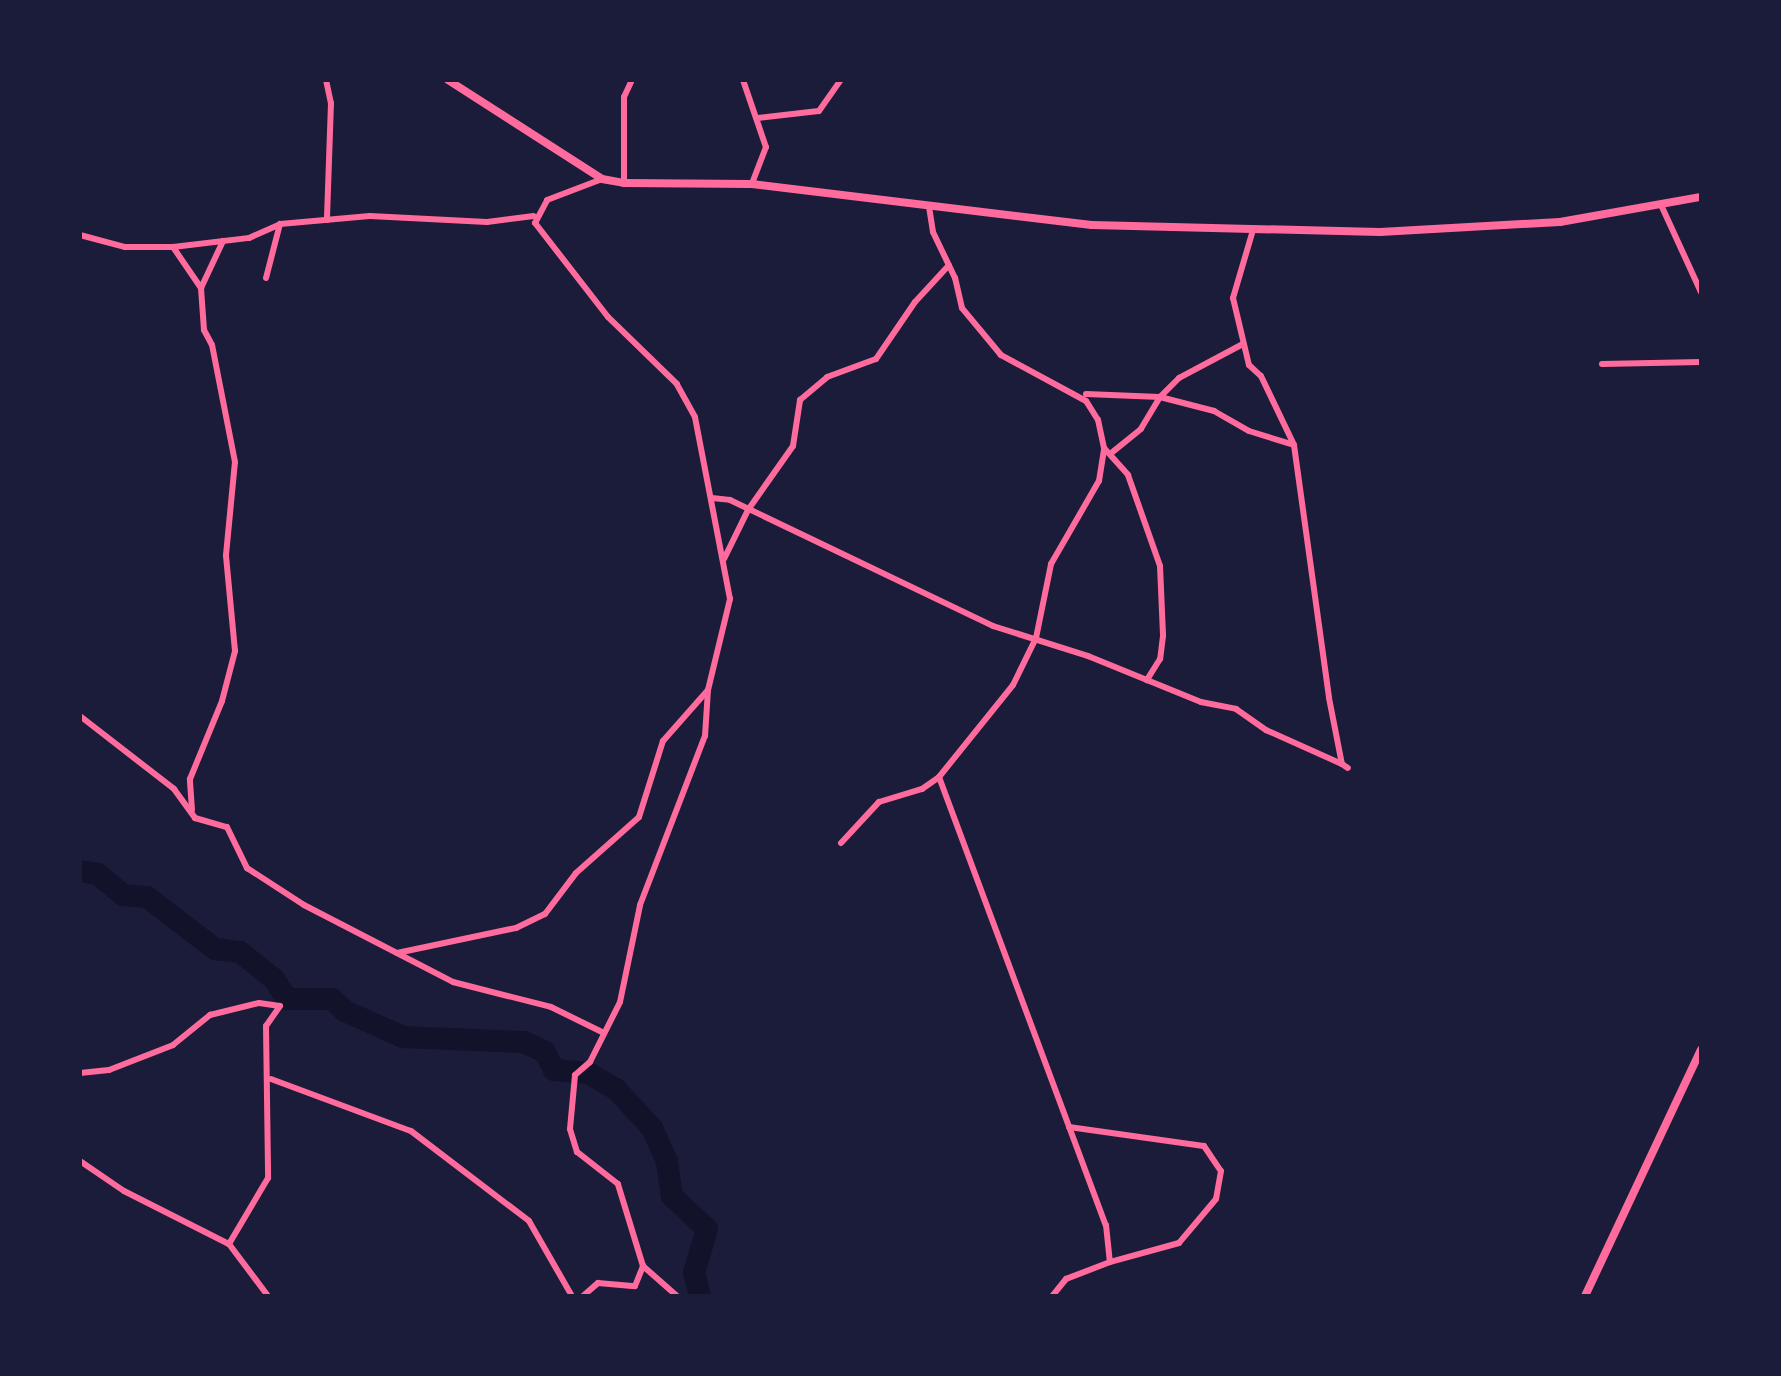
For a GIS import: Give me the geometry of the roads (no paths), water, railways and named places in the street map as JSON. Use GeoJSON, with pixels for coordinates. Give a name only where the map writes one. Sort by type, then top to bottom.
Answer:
{"type":"FeatureCollection","features":[{"type":"Feature","properties":{"kind":"street"},"geometry":{"type":"LineString","coordinates":[[326,80],[331,103],[327,220]]}},
{"type":"Feature","properties":{"kind":"street"},"geometry":{"type":"LineString","coordinates":[[448,80],[602,179],[624,183],[752,184],[1092,225],[1380,232],[1560,222],[1662,207],[1701,197]]}},
{"type":"Feature","properties":{"kind":"street"},"geometry":{"type":"LineString","coordinates":[[624,183],[624,97],[632,80]]}},
{"type":"Feature","properties":{"kind":"street"},"geometry":{"type":"LineString","coordinates":[[743,80],[766,147],[752,184]]}},
{"type":"Feature","properties":{"kind":"street"},"geometry":{"type":"LineString","coordinates":[[758,118],[819,111],[841,80]]}},
{"type":"Feature","properties":{"kind":"street"},"geometry":{"type":"LineString","coordinates":[[80,235],[125,247],[173,247],[249,238],[280,224],[370,216],[487,222],[534,216],[547,200],[602,179]]}},
{"type":"Feature","properties":{"kind":"street"},"geometry":{"type":"LineString","coordinates":[[841,843],[879,802],[922,789],[939,777],[1013,685],[1036,638],[1051,564],[1099,481],[1104,448],[1098,420],[1086,401],[1001,355],[962,308],[949,265],[933,232],[929,206]]}},
{"type":"Feature","properties":{"kind":"street"},"geometry":{"type":"LineString","coordinates":[[1662,207],[1701,292]]}},
{"type":"Feature","properties":{"kind":"street"},"geometry":{"type":"LineString","coordinates":[[534,216],[557,256],[684,395],[698,431],[730,599],[708,690],[705,736],[640,905],[620,1002],[590,1062],[575,1075],[570,1129],[577,1152],[618,1184],[643,1266],[677,1296]]}},
{"type":"Feature","properties":{"kind":"street"},"geometry":{"type":"LineString","coordinates":[[266,278],[280,224]]}},
{"type":"Feature","properties":{"kind":"street"},"geometry":{"type":"LineString","coordinates":[[712,498],[748,510],[993,626],[1036,638],[1201,702],[1236,709],[1266,730],[1345,766],[1307,563],[1294,445],[1241,345],[1233,298],[1253,230]]}},
{"type":"Feature","properties":{"kind":"street"},"geometry":{"type":"LineString","coordinates":[[195,818],[190,779],[222,701],[235,651],[226,555],[235,462],[212,345],[204,330],[201,288],[223,241]]}},
{"type":"Feature","properties":{"kind":"street"},"geometry":{"type":"LineString","coordinates":[[173,247],[201,288]]}},
{"type":"Feature","properties":{"kind":"street"},"geometry":{"type":"LineString","coordinates":[[724,559],[748,510],[793,446],[800,400],[827,377],[876,359],[915,302],[949,265]]}},
{"type":"Feature","properties":{"kind":"street"},"geometry":{"type":"LineString","coordinates":[[1113,452],[1141,429],[1160,397],[1179,378],[1241,345]]}},
{"type":"Feature","properties":{"kind":"street"},"geometry":{"type":"LineString","coordinates":[[1602,364],[1701,362]]}},
{"type":"Feature","properties":{"kind":"street"},"geometry":{"type":"LineString","coordinates":[[1086,394],[1160,397],[1214,411],[1249,431],[1294,445]]}},
{"type":"Feature","properties":{"kind":"street"},"geometry":{"type":"LineString","coordinates":[[1104,448],[1113,452],[1142,504],[1160,566],[1163,636],[1160,659],[1147,680]]}},
{"type":"Feature","properties":{"kind":"street"},"geometry":{"type":"LineString","coordinates":[[397,953],[516,928],[545,914],[576,873],[639,817],[663,741],[708,690]]}},
{"type":"Feature","properties":{"kind":"street"},"geometry":{"type":"LineString","coordinates":[[80,716],[174,789],[195,818],[227,827],[247,868],[350,933],[453,982],[551,1007],[604,1033]]}},
{"type":"Feature","properties":{"kind":"street"},"geometry":{"type":"LineString","coordinates":[[939,777],[1106,1225],[1110,1262]]}},
{"type":"Feature","properties":{"kind":"street"},"geometry":{"type":"LineString","coordinates":[[80,1073],[109,1070],[173,1045],[210,1015],[259,1003],[280,1006],[266,1026],[271,1079],[264,1148],[268,1178],[229,1244]]}},
{"type":"Feature","properties":{"kind":"street"},"geometry":{"type":"LineString","coordinates":[[1585,1296],[1700,1056]]}},
{"type":"Feature","properties":{"kind":"street"},"geometry":{"type":"LineString","coordinates":[[271,1079],[411,1131],[496,1192],[529,1221],[572,1296]]}},
{"type":"Feature","properties":{"kind":"street"},"geometry":{"type":"LineString","coordinates":[[1052,1296],[1066,1279],[1110,1262],[1179,1243],[1216,1199],[1221,1171],[1204,1146],[1069,1127]]}},
{"type":"Feature","properties":{"kind":"street"},"geometry":{"type":"LineString","coordinates":[[80,1161],[124,1191],[229,1244],[268,1296]]}},
{"type":"Feature","properties":{"kind":"street"},"geometry":{"type":"LineString","coordinates":[[583,1296],[598,1283],[635,1286],[643,1266]]}},
{"type":"Feature","properties":{"kind":"waterway"},"geometry":{"type":"LineString","coordinates":[[80,871],[98,874],[123,895],[147,897],[215,949],[240,952],[274,979],[287,999],[332,999],[345,1011],[403,1037],[524,1042],[545,1052],[554,1070],[588,1073],[616,1089],[652,1128],[667,1162],[672,1196],[707,1229],[694,1273],[700,1296]]}}]}
